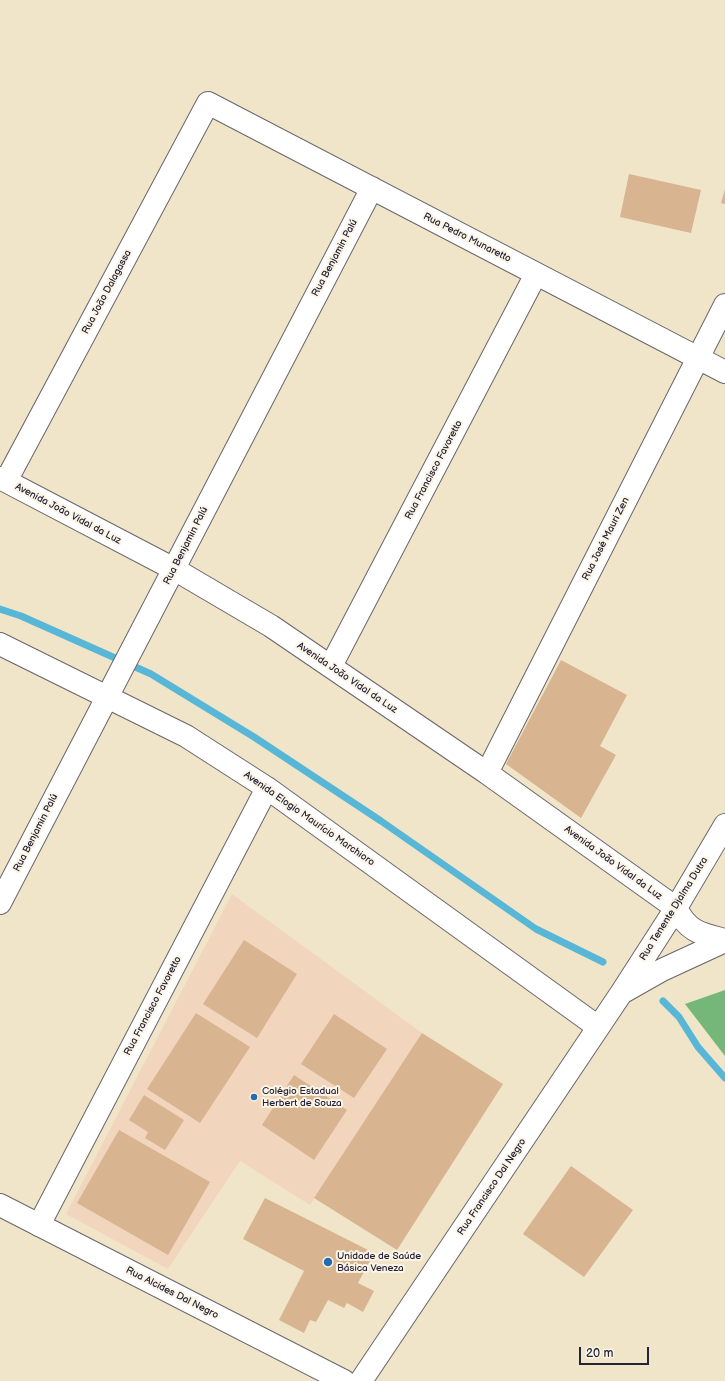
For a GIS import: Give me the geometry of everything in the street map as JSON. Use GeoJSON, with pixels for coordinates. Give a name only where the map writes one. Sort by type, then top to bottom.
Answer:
{"type":"FeatureCollection","features":[{"type":"Feature","properties":{"kind":"street","name":"Rua Pedro Munaretto"},"geometry":{"type":"LineString","coordinates":[[208,103],[725,372]]}},
{"type":"Feature","properties":{"kind":"street","name":"Rua João Dalagassa"},"geometry":{"type":"LineString","coordinates":[[3,480],[208,103]]}},
{"type":"Feature","properties":{"kind":"street","name":"Rua Benjamin Palú"},"geometry":{"type":"LineString","coordinates":[[0,903],[372,188]]}},
{"type":"Feature","properties":{"kind":"street","name":"Rua Francisco Favoretto"},"geometry":{"type":"LineString","coordinates":[[331,666],[536,274]]}},
{"type":"Feature","properties":{"kind":"street","name":"Rua José Mauri Zen"},"geometry":{"type":"LineString","coordinates":[[486,773],[725,305]]}},
{"type":"Feature","properties":{"kind":"street","name":"Avenida João Vidal da Luz"},"geometry":{"type":"LineString","coordinates":[[3,480],[174,568],[244,610],[331,666],[486,773],[676,908]]}},
{"type":"Feature","properties":{"kind":"street","name":"Avenida Elogio Maurício Marchioro"},"geometry":{"type":"LineString","coordinates":[[0,644],[111,689],[267,788],[598,1028]]}},
{"type":"Feature","properties":{"kind":"street","name":"Rua Francisco Favoretto"},"geometry":{"type":"LineString","coordinates":[[39,1224],[267,788]]}},
{"type":"Feature","properties":{"kind":"street","name":"Rua Tenente Djalma Dutra"},"geometry":{"type":"LineString","coordinates":[[622,992],[676,908],[725,825]]}},
{"type":"Feature","properties":{"kind":"street"},"geometry":{"type":"LineString","coordinates":[[676,908],[681,919],[690,929],[703,935],[725,940]]}},
{"type":"Feature","properties":{"kind":"street"},"geometry":{"type":"LineString","coordinates":[[622,992],[662,970],[725,940]]}},
{"type":"Feature","properties":{"kind":"street","name":"Rua Francisco Dal Negro"},"geometry":{"type":"LineString","coordinates":[[361,1381],[622,992]]}},
{"type":"Feature","properties":{"kind":"street","name":"Rua Alcides Dal Negro"},"geometry":{"type":"LineString","coordinates":[[0,1205],[344,1381]]}},
{"type":"Feature","properties":{"kind":"shaded area","name":"Colégio Estadual Herbert de Souza"},"geometry":{"type":"Polygon","coordinates":[[[232,894],[422,1033],[310,1205],[240,1161],[168,1269],[66,1214],[232,894]]]}},
{"type":"Feature","properties":{"kind":"green space"},"geometry":{"type":"Polygon","coordinates":[[[725,990],[725,1056],[685,1004],[725,990]]]}},
{"type":"Feature","properties":{"kind":"building"},"geometry":{"type":"Polygon","coordinates":[[[629,174],[701,190],[691,233],[620,217],[629,174]]]}},
{"type":"Feature","properties":{"kind":"building"},"geometry":{"type":"Polygon","coordinates":[[[725,189],[725,204],[721,203],[725,189]]]}},
{"type":"Feature","properties":{"kind":"building"},"geometry":{"type":"Polygon","coordinates":[[[561,660],[627,695],[600,746],[616,755],[581,818],[506,764],[561,660]]]}},
{"type":"Feature","properties":{"kind":"building"},"geometry":{"type":"Polygon","coordinates":[[[244,940],[297,974],[257,1038],[203,1004],[244,940]]]}},
{"type":"Feature","properties":{"kind":"building"},"geometry":{"type":"Polygon","coordinates":[[[196,1013],[250,1047],[200,1123],[147,1089],[196,1013]]]}},
{"type":"Feature","properties":{"kind":"building"},"geometry":{"type":"Polygon","coordinates":[[[334,1014],[387,1049],[354,1098],[301,1064],[334,1014]]]}},
{"type":"Feature","properties":{"kind":"building"},"geometry":{"type":"Polygon","coordinates":[[[422,1033],[503,1084],[397,1250],[314,1198],[422,1033]]]}},
{"type":"Feature","properties":{"kind":"building"},"geometry":{"type":"Polygon","coordinates":[[[294,1075],[347,1110],[314,1160],[262,1125],[294,1075]]]}},
{"type":"Feature","properties":{"kind":"building"},"geometry":{"type":"Polygon","coordinates":[[[144,1095],[184,1120],[165,1150],[145,1138],[148,1132],[129,1120],[144,1095]]]}},
{"type":"Feature","properties":{"kind":"building"},"geometry":{"type":"Polygon","coordinates":[[[119,1130],[210,1182],[168,1255],[77,1203],[119,1130]]]}},
{"type":"Feature","properties":{"kind":"building"},"geometry":{"type":"Polygon","coordinates":[[[571,1166],[633,1210],[584,1277],[523,1234],[571,1166]]]}},
{"type":"Feature","properties":{"kind":"building","name":"Unidade de Saúde Básica Veneza"},"geometry":{"type":"Polygon","coordinates":[[[265,1198],[374,1253],[358,1283],[374,1291],[363,1312],[347,1303],[344,1308],[328,1300],[316,1322],[310,1320],[304,1333],[279,1320],[304,1271],[243,1239],[265,1198]]]}},
{"type":"Feature","properties":{"kind":"waterway"},"geometry":{"type":"LineString","coordinates":[[0,609],[21,616],[151,674],[254,737],[381,821],[536,929],[603,962]]}},
{"type":"Feature","properties":{"kind":"waterway"},"geometry":{"type":"LineString","coordinates":[[663,1001],[679,1017],[698,1047],[725,1078]]}},
{"type":"Feature","properties":{"kind":"place","name":"Colégio Estadual Herbert de Souza"},"geometry":{"type":"Point","coordinates":[254,1097]}},
{"type":"Feature","properties":{"kind":"place","name":"Unidade de Saúde Básica Veneza"},"geometry":{"type":"Point","coordinates":[328,1262]}}]}
